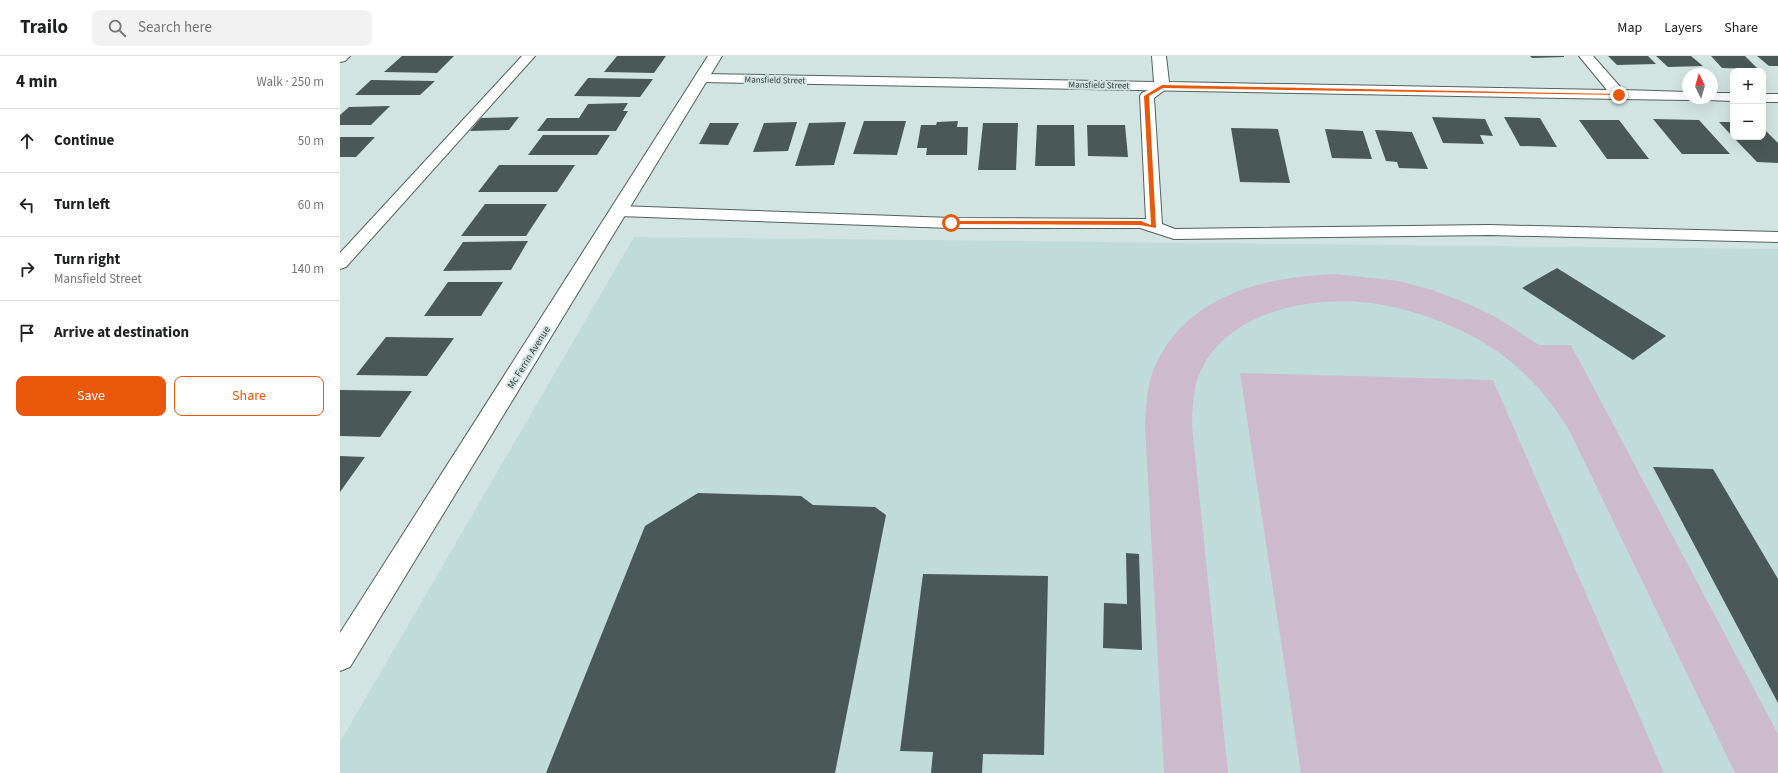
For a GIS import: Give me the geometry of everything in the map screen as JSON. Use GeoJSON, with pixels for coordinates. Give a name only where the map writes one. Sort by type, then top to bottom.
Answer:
{"type":"FeatureCollection","features":[{"type":"Feature","properties":{"kind":"street","name":"Mc Ferrin Avenue"},"geometry":{"type":"LineString","coordinates":[[340,658],[715,56]]}},
{"type":"Feature","properties":{"kind":"street"},"geometry":{"type":"LineString","coordinates":[[1159,56],[1162,87]]}},
{"type":"Feature","properties":{"kind":"street"},"geometry":{"type":"LineString","coordinates":[[1586,56],[1619,95]]}},
{"type":"Feature","properties":{"kind":"street","name":"Mansfield Street"},"geometry":{"type":"LineString","coordinates":[[702,78],[1682,96]]}},
{"type":"Feature","properties":{"kind":"street"},"geometry":{"type":"LineString","coordinates":[[1718,97],[1730,97]]}},
{"type":"Feature","properties":{"kind":"street"},"geometry":{"type":"LineString","coordinates":[[1766,98],[1778,98]]}},
{"type":"Feature","properties":{"kind":"lane"},"geometry":{"type":"LineString","coordinates":[[340,263],[529,56]]}},
{"type":"Feature","properties":{"kind":"lane"},"geometry":{"type":"LineString","coordinates":[[1154,227],[1147,96],[1162,87]]}},
{"type":"Feature","properties":{"kind":"lane"},"geometry":{"type":"LineString","coordinates":[[619,211],[951,223],[1141,223],[1174,234],[1489,230],[1778,237]]}},
{"type":"Feature","properties":{"kind":"shaded area"},"geometry":{"type":"Polygon","coordinates":[[[634,237],[1778,249],[1778,773],[340,773],[340,742],[634,237]]]}},
{"type":"Feature","properties":{"kind":"shaded area"},"geometry":{"type":"Polygon","coordinates":[[[1335,274],[1399,281],[1432,290],[1464,302],[1496,317],[1539,345],[1571,345],[1778,734],[1778,773],[1735,773],[1571,434],[1562,419],[1541,391],[1529,378],[1503,356],[1489,346],[1462,331],[1411,311],[1371,303],[1346,301],[1320,302],[1293,306],[1267,314],[1244,325],[1223,340],[1207,360],[1196,384],[1192,426],[1228,773],[1164,773],[1145,425],[1146,404],[1153,371],[1166,345],[1184,325],[1205,308],[1228,296],[1253,286],[1307,276],[1335,274]]]}},
{"type":"Feature","properties":{"kind":"shaded area"},"geometry":{"type":"Polygon","coordinates":[[[1240,373],[1493,380],[1664,773],[1301,773],[1240,373]]]}},
{"type":"Feature","properties":{"kind":"building"},"geometry":{"type":"Polygon","coordinates":[[[402,56],[454,56],[437,73],[384,72],[402,56]]]}},
{"type":"Feature","properties":{"kind":"building"},"geometry":{"type":"Polygon","coordinates":[[[617,56],[666,56],[654,73],[604,72],[617,56]]]}},
{"type":"Feature","properties":{"kind":"building"},"geometry":{"type":"Polygon","coordinates":[[[1530,56],[1564,56],[1564,57],[1532,58],[1530,56]]]}},
{"type":"Feature","properties":{"kind":"building"},"geometry":{"type":"Polygon","coordinates":[[[1608,56],[1648,56],[1656,64],[1617,65],[1608,56]]]}},
{"type":"Feature","properties":{"kind":"building"},"geometry":{"type":"Polygon","coordinates":[[[1656,56],[1691,56],[1703,66],[1668,67],[1656,56]]]}},
{"type":"Feature","properties":{"kind":"building"},"geometry":{"type":"Polygon","coordinates":[[[1711,56],[1745,56],[1757,68],[1730,68],[1722,68],[1711,56]]]}},
{"type":"Feature","properties":{"kind":"building"},"geometry":{"type":"Polygon","coordinates":[[[1757,56],[1778,56],[1778,66],[1769,66],[1757,56]]]}},
{"type":"Feature","properties":{"kind":"building"},"geometry":{"type":"Polygon","coordinates":[[[588,78],[653,79],[640,97],[574,96],[588,78]]]}},
{"type":"Feature","properties":{"kind":"building"},"geometry":{"type":"Polygon","coordinates":[[[371,80],[435,81],[420,95],[355,95],[371,80]]]}},
{"type":"Feature","properties":{"kind":"building"},"geometry":{"type":"Polygon","coordinates":[[[628,103],[623,111],[628,111],[616,131],[537,131],[547,118],[579,118],[588,104],[628,103]]]}},
{"type":"Feature","properties":{"kind":"building"},"geometry":{"type":"Polygon","coordinates":[[[390,106],[371,125],[340,125],[340,115],[349,107],[390,106]]]}},
{"type":"Feature","properties":{"kind":"building"},"geometry":{"type":"Polygon","coordinates":[[[519,117],[509,130],[470,131],[481,118],[519,117]]]}},
{"type":"Feature","properties":{"kind":"building"},"geometry":{"type":"Polygon","coordinates":[[[1432,117],[1485,119],[1493,136],[1480,135],[1484,144],[1443,143],[1432,117]]]}},
{"type":"Feature","properties":{"kind":"building"},"geometry":{"type":"Polygon","coordinates":[[[1504,117],[1540,118],[1557,147],[1520,146],[1504,117]]]}},
{"type":"Feature","properties":{"kind":"building"},"geometry":{"type":"Polygon","coordinates":[[[1653,119],[1699,120],[1730,154],[1682,154],[1653,119]]]}},
{"type":"Feature","properties":{"kind":"building"},"geometry":{"type":"Polygon","coordinates":[[[1579,120],[1619,120],[1649,159],[1607,159],[1579,120]]]}},
{"type":"Feature","properties":{"kind":"building"},"geometry":{"type":"Polygon","coordinates":[[[864,121],[906,121],[897,155],[853,154],[864,121]]]}},
{"type":"Feature","properties":{"kind":"building"},"geometry":{"type":"Polygon","coordinates":[[[958,121],[957,127],[968,127],[967,155],[926,155],[927,148],[917,148],[921,125],[936,125],[937,122],[958,121]]]}},
{"type":"Feature","properties":{"kind":"building"},"geometry":{"type":"Polygon","coordinates":[[[797,122],[788,151],[753,152],[764,123],[797,122]]]}},
{"type":"Feature","properties":{"kind":"building"},"geometry":{"type":"Polygon","coordinates":[[[846,122],[834,165],[795,166],[809,123],[846,122]]]}},
{"type":"Feature","properties":{"kind":"building"},"geometry":{"type":"Polygon","coordinates":[[[1719,122],[1730,122],[1730,134],[1719,122]]]}},
{"type":"Feature","properties":{"kind":"building"},"geometry":{"type":"Polygon","coordinates":[[[710,123],[739,123],[728,145],[699,144],[710,123]]]}},
{"type":"Feature","properties":{"kind":"building"},"geometry":{"type":"Polygon","coordinates":[[[983,123],[1018,123],[1016,170],[978,170],[983,123]]]}},
{"type":"Feature","properties":{"kind":"building"},"geometry":{"type":"Polygon","coordinates":[[[1037,125],[1074,125],[1075,166],[1035,166],[1037,125]]]}},
{"type":"Feature","properties":{"kind":"building"},"geometry":{"type":"Polygon","coordinates":[[[1087,125],[1125,125],[1128,157],[1088,156],[1087,125]]]}},
{"type":"Feature","properties":{"kind":"building"},"geometry":{"type":"Polygon","coordinates":[[[1231,128],[1278,129],[1290,183],[1240,182],[1231,128]]]}},
{"type":"Feature","properties":{"kind":"building"},"geometry":{"type":"Polygon","coordinates":[[[1325,129],[1363,131],[1372,159],[1332,158],[1325,129]]]}},
{"type":"Feature","properties":{"kind":"building"},"geometry":{"type":"Polygon","coordinates":[[[1375,130],[1412,132],[1428,169],[1399,168],[1397,162],[1386,161],[1375,130]]]}},
{"type":"Feature","properties":{"kind":"building"},"geometry":{"type":"Polygon","coordinates":[[[1766,131],[1778,143],[1778,163],[1757,162],[1736,140],[1766,140],[1766,131]]]}},
{"type":"Feature","properties":{"kind":"building"},"geometry":{"type":"Polygon","coordinates":[[[543,135],[610,135],[597,155],[528,155],[543,135]]]}},
{"type":"Feature","properties":{"kind":"building"},"geometry":{"type":"Polygon","coordinates":[[[340,137],[375,137],[356,157],[340,157],[340,137]]]}},
{"type":"Feature","properties":{"kind":"building"},"geometry":{"type":"Polygon","coordinates":[[[499,165],[575,165],[557,192],[478,192],[499,165]]]}},
{"type":"Feature","properties":{"kind":"building"},"geometry":{"type":"Polygon","coordinates":[[[485,204],[547,204],[526,236],[461,236],[485,204]]]}},
{"type":"Feature","properties":{"kind":"building"},"geometry":{"type":"Polygon","coordinates":[[[528,241],[511,270],[443,271],[463,242],[528,241]]]}},
{"type":"Feature","properties":{"kind":"building"},"geometry":{"type":"Polygon","coordinates":[[[1557,268],[1666,336],[1633,360],[1522,288],[1557,268]]]}},
{"type":"Feature","properties":{"kind":"building"},"geometry":{"type":"Polygon","coordinates":[[[448,282],[503,282],[481,316],[424,316],[448,282]]]}},
{"type":"Feature","properties":{"kind":"building"},"geometry":{"type":"Polygon","coordinates":[[[386,337],[454,338],[427,376],[356,375],[386,337]]]}},
{"type":"Feature","properties":{"kind":"building"},"geometry":{"type":"Polygon","coordinates":[[[340,390],[412,391],[380,437],[340,436],[340,390]]]}},
{"type":"Feature","properties":{"kind":"building"},"geometry":{"type":"Polygon","coordinates":[[[340,456],[365,457],[340,492],[340,456]]]}},
{"type":"Feature","properties":{"kind":"building"},"geometry":{"type":"Polygon","coordinates":[[[1653,467],[1713,469],[1778,579],[1778,703],[1653,467]]]}},
{"type":"Feature","properties":{"kind":"building"},"geometry":{"type":"Polygon","coordinates":[[[698,493],[801,496],[813,505],[875,507],[886,515],[835,773],[546,773],[645,526],[698,493]]]}},
{"type":"Feature","properties":{"kind":"building"},"geometry":{"type":"Polygon","coordinates":[[[1126,553],[1139,554],[1142,650],[1103,648],[1104,603],[1127,604],[1126,553]]]}},
{"type":"Feature","properties":{"kind":"building"},"geometry":{"type":"Polygon","coordinates":[[[923,574],[1048,576],[1044,755],[983,754],[982,773],[931,773],[933,752],[900,751],[923,574]]]}},
{"type":"Feature","properties":{"kind":"route"},"geometry":{"type":"LineString","coordinates":[[951,223],[1141,223],[1154,227],[1147,96],[1162,87],[1619,95]]}}]}
